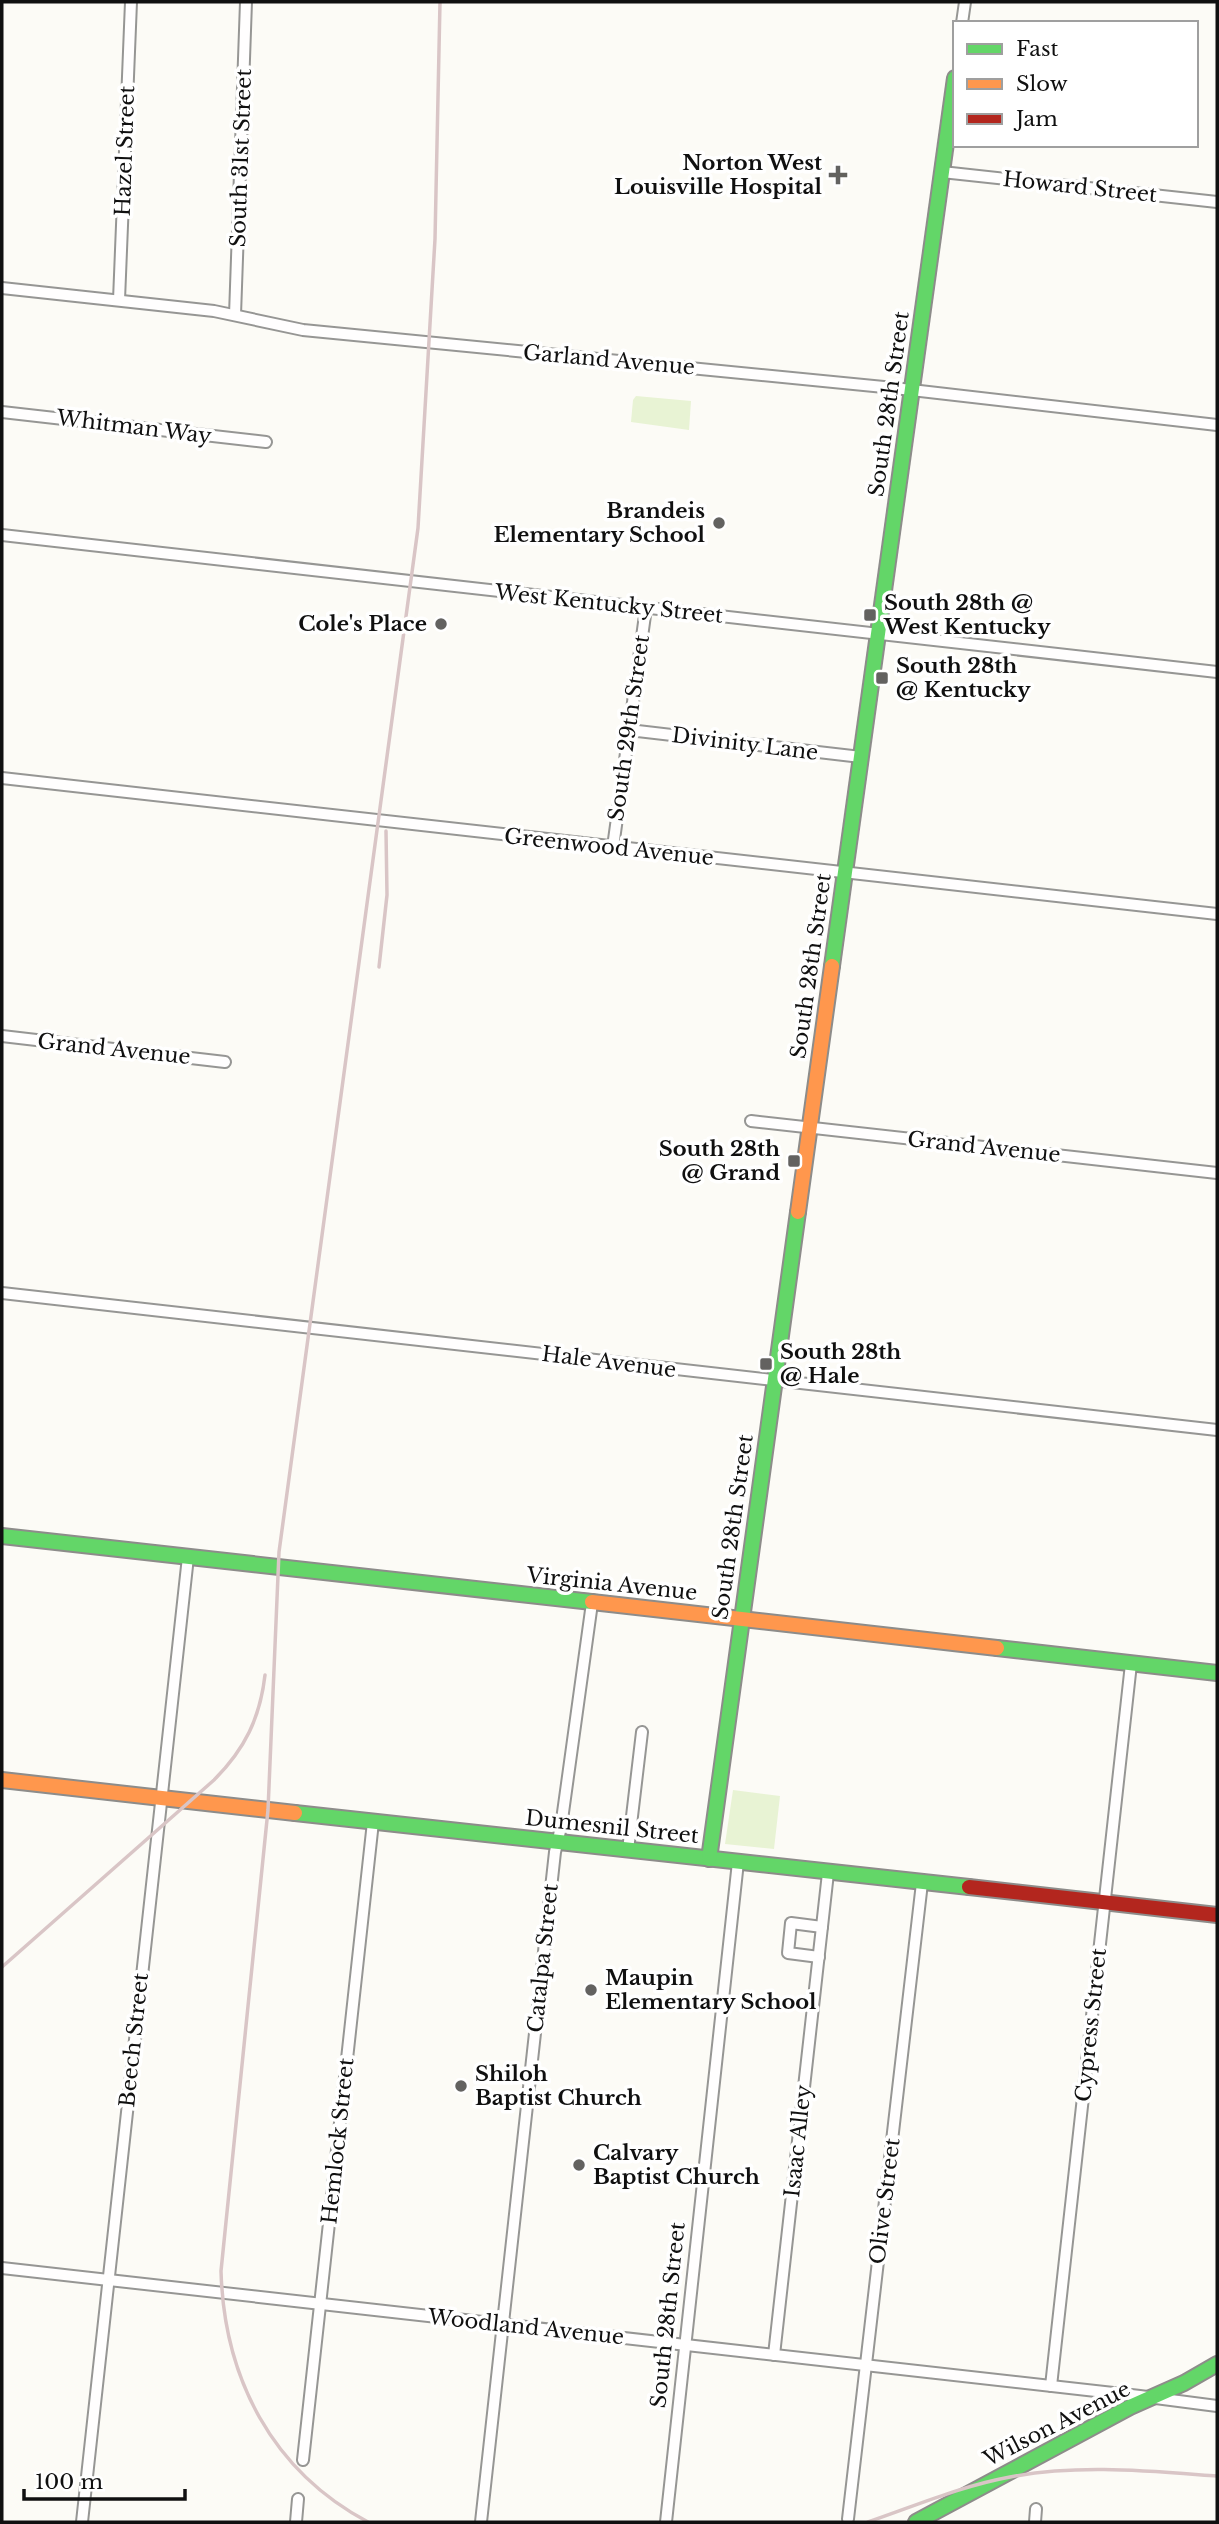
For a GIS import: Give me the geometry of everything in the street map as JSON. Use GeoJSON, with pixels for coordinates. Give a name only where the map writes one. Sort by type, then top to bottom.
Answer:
{"type":"FeatureCollection","features":[{"type":"Feature","properties":{"kind":"main road","name":"South 28th Street"},"geometry":{"type":"LineString","coordinates":[[709,1859],[953,92]]}},
{"type":"Feature","properties":{"kind":"main road","name":"Virginia Avenue"},"geometry":{"type":"LineString","coordinates":[[2,1536],[1217,1673]]}},
{"type":"Feature","properties":{"kind":"main road","name":"Dumesnil Street"},"geometry":{"type":"LineString","coordinates":[[2,1780],[1217,1916]]}},
{"type":"Feature","properties":{"kind":"main road","name":"Wilson Avenue"},"geometry":{"type":"LineString","coordinates":[[916,2522],[1096,2425],[1217,2364]]}},
{"type":"Feature","properties":{"kind":"street","name":"Hazel Street"},"geometry":{"type":"LineString","coordinates":[[119,300],[131,2]]}},
{"type":"Feature","properties":{"kind":"street","name":"South 31st Street"},"geometry":{"type":"LineString","coordinates":[[235,315],[246,2]]}},
{"type":"Feature","properties":{"kind":"street"},"geometry":{"type":"LineString","coordinates":[[962,21],[965,2]]}},
{"type":"Feature","properties":{"kind":"street","name":"Howard Street"},"geometry":{"type":"LineString","coordinates":[[942,172],[1217,202]]}},
{"type":"Feature","properties":{"kind":"street","name":"Garland Avenue"},"geometry":{"type":"LineString","coordinates":[[2,288],[235,315],[317,331],[912,390],[1217,425]]}},
{"type":"Feature","properties":{"kind":"street","name":"Whitman Way"},"geometry":{"type":"LineString","coordinates":[[2,412],[266,442]]}},
{"type":"Feature","properties":{"kind":"street","name":"West Kentucky Street"},"geometry":{"type":"LineString","coordinates":[[2,535],[1217,672]]}},
{"type":"Feature","properties":{"kind":"street","name":"South 29th Street"},"geometry":{"type":"LineString","coordinates":[[612,847],[646,608]]}},
{"type":"Feature","properties":{"kind":"street","name":"Divinity Lane"},"geometry":{"type":"LineString","coordinates":[[629,730],[861,757]]}},
{"type":"Feature","properties":{"kind":"street","name":"Greenwood Avenue"},"geometry":{"type":"LineString","coordinates":[[2,779],[1217,914]]}},
{"type":"Feature","properties":{"kind":"street","name":"Grand Avenue"},"geometry":{"type":"LineString","coordinates":[[2,1036],[225,1062]]}},
{"type":"Feature","properties":{"kind":"street","name":"Grand Avenue"},"geometry":{"type":"LineString","coordinates":[[751,1121],[1217,1173]]}},
{"type":"Feature","properties":{"kind":"street","name":"Hale Avenue"},"geometry":{"type":"LineString","coordinates":[[2,1293],[1217,1430]]}},
{"type":"Feature","properties":{"kind":"street","name":"Beech Street"},"geometry":{"type":"LineString","coordinates":[[82,2522],[188,1557]]}},
{"type":"Feature","properties":{"kind":"street","name":"Catalpa Street"},"geometry":{"type":"LineString","coordinates":[[481,2522],[558,1842],[593,1603]]}},
{"type":"Feature","properties":{"kind":"street","name":"Cypress Street"},"geometry":{"type":"LineString","coordinates":[[1051,2386],[1131,1664]]}},
{"type":"Feature","properties":{"kind":"street"},"geometry":{"type":"LineString","coordinates":[[628,1850],[642,1732]]}},
{"type":"Feature","properties":{"kind":"street","name":"Hemlock Street"},"geometry":{"type":"LineString","coordinates":[[303,2460],[373,1822]]}},
{"type":"Feature","properties":{"kind":"street","name":"South 28th Street"},"geometry":{"type":"LineString","coordinates":[[666,2522],[738,1862]]}},
{"type":"Feature","properties":{"kind":"street","name":"Isaac Alley"},"geometry":{"type":"LineString","coordinates":[[774,2355],[828,1873]]}},
{"type":"Feature","properties":{"kind":"street","name":"Olive Street"},"geometry":{"type":"LineString","coordinates":[[848,2519],[922,1883]]}},
{"type":"Feature","properties":{"kind":"street"},"geometry":{"type":"LineString","coordinates":[[819,1957],[788,1953],[791,1923],[822,1927]]}},
{"type":"Feature","properties":{"kind":"street","name":"Woodland Avenue"},"geometry":{"type":"LineString","coordinates":[[2,2268],[1217,2406]]}},
{"type":"Feature","properties":{"kind":"street"},"geometry":{"type":"LineString","coordinates":[[296,2522],[298,2499]]}},
{"type":"Feature","properties":{"kind":"street"},"geometry":{"type":"LineString","coordinates":[[1035,2522],[1036,2509]]}},
{"type":"Feature","properties":{"kind":"green space"},"geometry":{"type":"Polygon","coordinates":[[[636,396],[691,401],[689,430],[631,422],[633,400],[636,396]]]}},
{"type":"Feature","properties":{"kind":"green space"},"geometry":{"type":"Polygon","coordinates":[[[733,1790],[780,1796],[774,1849],[725,1844],[733,1790]]]}},
{"type":"Feature","properties":{"kind":"railway"},"geometry":{"type":"LineString","coordinates":[[368,2522],[334,2501],[305,2476],[280,2448],[260,2418],[244,2384],[232,2348],[224,2310],[221,2271],[268,1810],[279,1552],[418,528],[435,239],[440,2]]}},
{"type":"Feature","properties":{"kind":"railway"},"geometry":{"type":"LineString","coordinates":[[379,967],[387,895],[386,831]]}},
{"type":"Feature","properties":{"kind":"railway"},"geometry":{"type":"LineString","coordinates":[[2,1967],[225,1768],[255,1719],[265,1675]]}},
{"type":"Feature","properties":{"kind":"railway"},"geometry":{"type":"LineString","coordinates":[[868,2522],[974,2486],[1036,2473],[1113,2470],[1217,2476]]}},
{"type":"Feature","properties":{"kind":"traffic: fast"},"geometry":{"type":"LineString","coordinates":[[832,966],[953,92]]}},
{"type":"Feature","properties":{"kind":"traffic: fast"},"geometry":{"type":"LineString","coordinates":[[709,1859],[798,1212]]}},
{"type":"Feature","properties":{"kind":"traffic: fast"},"geometry":{"type":"LineString","coordinates":[[2,1536],[592,1602]]}},
{"type":"Feature","properties":{"kind":"traffic: fast"},"geometry":{"type":"LineString","coordinates":[[997,1648],[1217,1673]]}},
{"type":"Feature","properties":{"kind":"traffic: fast"},"geometry":{"type":"LineString","coordinates":[[295,1813],[969,1887]]}},
{"type":"Feature","properties":{"kind":"traffic: fast"},"geometry":{"type":"LineString","coordinates":[[916,2522],[1130,2407],[1184,2383],[1217,2364]]}},
{"type":"Feature","properties":{"kind":"traffic: slow"},"geometry":{"type":"LineString","coordinates":[[798,1212],[832,966]]}},
{"type":"Feature","properties":{"kind":"traffic: slow"},"geometry":{"type":"LineString","coordinates":[[592,1602],[997,1648]]}},
{"type":"Feature","properties":{"kind":"traffic: slow"},"geometry":{"type":"LineString","coordinates":[[2,1780],[295,1813]]}},
{"type":"Feature","properties":{"kind":"traffic: jam"},"geometry":{"type":"LineString","coordinates":[[969,1887],[1217,1915]]}},
{"type":"Feature","properties":{"kind":"place","name":"Norton West Louisville Hospital"},"geometry":{"type":"Point","coordinates":[838,175]}},
{"type":"Feature","properties":{"kind":"place","name":"Brandeis Elementary School"},"geometry":{"type":"Point","coordinates":[719,523]}},
{"type":"Feature","properties":{"kind":"place","name":"South 28th @ West Kentucky"},"geometry":{"type":"Point","coordinates":[870,615]}},
{"type":"Feature","properties":{"kind":"place","name":"Cole's Place"},"geometry":{"type":"Point","coordinates":[441,624]}},
{"type":"Feature","properties":{"kind":"place","name":"South 28th @ Kentucky"},"geometry":{"type":"Point","coordinates":[882,678]}},
{"type":"Feature","properties":{"kind":"place","name":"South 28th @ Grand"},"geometry":{"type":"Point","coordinates":[794,1161]}},
{"type":"Feature","properties":{"kind":"place","name":"South 28th @ Hale"},"geometry":{"type":"Point","coordinates":[766,1364]}},
{"type":"Feature","properties":{"kind":"place","name":"Maupin Elementary School"},"geometry":{"type":"Point","coordinates":[591,1990]}},
{"type":"Feature","properties":{"kind":"place","name":"Shiloh Baptist Church"},"geometry":{"type":"Point","coordinates":[461,2086]}},
{"type":"Feature","properties":{"kind":"place","name":"Calvary Baptist Church"},"geometry":{"type":"Point","coordinates":[579,2165]}}]}
